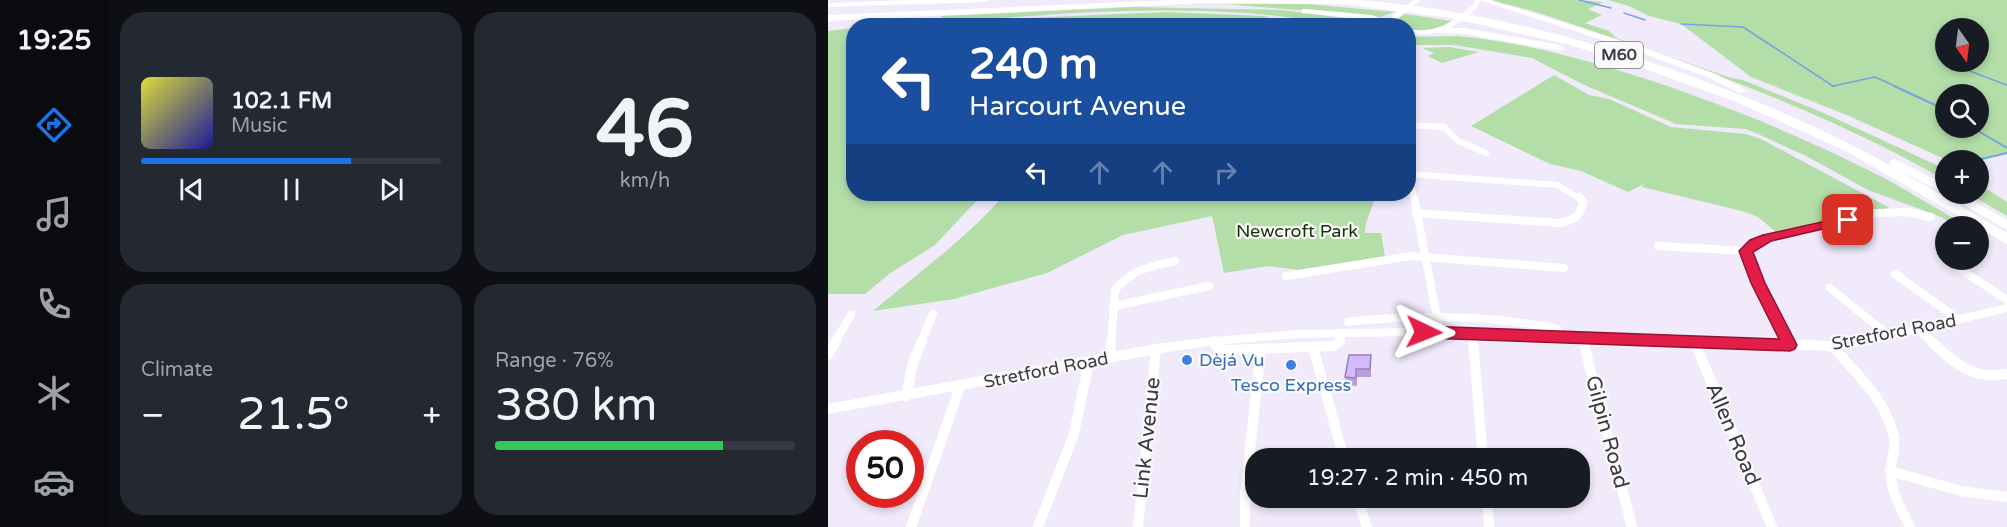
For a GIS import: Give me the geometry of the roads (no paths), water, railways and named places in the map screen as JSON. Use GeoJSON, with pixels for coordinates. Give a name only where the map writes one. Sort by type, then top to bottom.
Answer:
{"type":"FeatureCollection","features":[{"type":"Feature","properties":{"kind":"highway"},"geometry":{"type":"LineString","coordinates":[[828,11],[985,0]]}},
{"type":"Feature","properties":{"kind":"highway"},"geometry":{"type":"LineString","coordinates":[[828,11],[1048,0]]}},
{"type":"Feature","properties":{"kind":"highway"},"geometry":{"type":"LineString","coordinates":[[828,11],[939,10],[1107,0]]}},
{"type":"Feature","properties":{"kind":"highway","name":"M60"},"geometry":{"type":"LineString","coordinates":[[1023,9],[1213,0],[1383,2],[1495,24],[1604,51],[1724,93],[1797,124],[1845,148],[2007,239]]}},
{"type":"Feature","properties":{"kind":"highway","name":"M60"},"geometry":{"type":"LineString","coordinates":[[1331,0],[1383,2],[1487,16],[1593,40],[1693,73],[1747,94],[1859,144],[1935,184]]}},
{"type":"Feature","properties":{"kind":"highway","name":"M60"},"geometry":{"type":"LineString","coordinates":[[1480,0],[1655,56],[1722,80],[1747,94]]}},
{"type":"Feature","properties":{"kind":"highway","name":"M60"},"geometry":{"type":"LineString","coordinates":[[828,11],[1230,5],[1368,18]]}},
{"type":"Feature","properties":{"kind":"highway","name":"M60"},"geometry":{"type":"LineString","coordinates":[[1441,31],[1465,31],[1569,50],[1653,72],[1732,99],[1845,148]]}},
{"type":"Feature","properties":{"kind":"highway"},"geometry":{"type":"LineString","coordinates":[[1970,204],[2007,225]]}},
{"type":"Feature","properties":{"kind":"main road"},"geometry":{"type":"LineString","coordinates":[[1393,18],[1418,0]]}},
{"type":"Feature","properties":{"kind":"main road"},"geometry":{"type":"LineString","coordinates":[[1416,32],[1441,31],[1459,20],[1480,0]]}},
{"type":"Feature","properties":{"kind":"main road","name":"Stretford Road"},"geometry":{"type":"LineString","coordinates":[[828,409],[960,387],[1156,349],[1213,341],[1326,331],[1344,327],[1440,333],[1832,346],[1889,336],[2007,308]]}},
{"type":"Feature","properties":{"kind":"street"},"geometry":{"type":"LineString","coordinates":[[1416,125],[1444,127],[1458,141],[1486,153]]}},
{"type":"Feature","properties":{"kind":"street"},"geometry":{"type":"LineString","coordinates":[[1416,172],[1557,185],[1574,193],[1583,201],[1581,214],[1576,219],[1560,223],[1416,213]]}},
{"type":"Feature","properties":{"kind":"street"},"geometry":{"type":"LineString","coordinates":[[1414,201],[1440,333]]}},
{"type":"Feature","properties":{"kind":"street"},"geometry":{"type":"LineString","coordinates":[[1746,251],[1755,243],[1767,238],[1882,212],[1907,212],[1931,217]]}},
{"type":"Feature","properties":{"kind":"street"},"geometry":{"type":"LineString","coordinates":[[1658,246],[1746,251],[1758,283],[1790,345]]}},
{"type":"Feature","properties":{"kind":"street"},"geometry":{"type":"LineString","coordinates":[[1286,276],[1411,256],[1564,268]]}},
{"type":"Feature","properties":{"kind":"street"},"geometry":{"type":"LineString","coordinates":[[1110,357],[1115,290],[1120,282],[1138,272],[1175,261]]}},
{"type":"Feature","properties":{"kind":"street"},"geometry":{"type":"LineString","coordinates":[[1962,270],[2007,300]]}},
{"type":"Feature","properties":{"kind":"street"},"geometry":{"type":"LineString","coordinates":[[1895,274],[1958,319]]}},
{"type":"Feature","properties":{"kind":"street"},"geometry":{"type":"LineString","coordinates":[[1114,306],[1150,301],[1187,289],[1209,286]]}},
{"type":"Feature","properties":{"kind":"street"},"geometry":{"type":"LineString","coordinates":[[1830,288],[1889,336]]}},
{"type":"Feature","properties":{"kind":"street"},"geometry":{"type":"LineString","coordinates":[[906,396],[913,363],[933,314]]}},
{"type":"Feature","properties":{"kind":"street","name":"Stretford Road"},"geometry":{"type":"LineString","coordinates":[[1213,341],[1221,349],[1336,345],[1340,341],[1344,327],[1437,314],[1523,322],[1557,329],[1563,336]]}},
{"type":"Feature","properties":{"kind":"street"},"geometry":{"type":"LineString","coordinates":[[828,355],[850,315]]}},
{"type":"Feature","properties":{"kind":"street"},"geometry":{"type":"LineString","coordinates":[[1917,329],[1931,339],[1963,370],[1985,377],[2007,374]]}},
{"type":"Feature","properties":{"kind":"street"},"geometry":{"type":"LineString","coordinates":[[1472,334],[1482,448]]}},
{"type":"Feature","properties":{"kind":"street","name":"Gilpin Road"},"geometry":{"type":"LineString","coordinates":[[1582,337],[1632,527]]}},
{"type":"Feature","properties":{"kind":"street","name":"Allen Road"},"geometry":{"type":"LineString","coordinates":[[1694,341],[1772,527]]}},
{"type":"Feature","properties":{"kind":"street"},"geometry":{"type":"LineString","coordinates":[[1832,346],[1875,395],[1888,418],[1895,440],[1890,471],[1900,507],[1910,527]]}},
{"type":"Feature","properties":{"kind":"street"},"geometry":{"type":"LineString","coordinates":[[1313,347],[1341,448]]}},
{"type":"Feature","properties":{"kind":"street","name":"Link Avenue"},"geometry":{"type":"LineString","coordinates":[[1138,527],[1156,349]]}},
{"type":"Feature","properties":{"kind":"street"},"geometry":{"type":"LineString","coordinates":[[1245,527],[1245,496],[1261,349]]}},
{"type":"Feature","properties":{"kind":"street"},"geometry":{"type":"LineString","coordinates":[[1038,527],[1074,434],[1089,362]]}},
{"type":"Feature","properties":{"kind":"street"},"geometry":{"type":"LineString","coordinates":[[910,527],[960,387]]}},
{"type":"Feature","properties":{"kind":"street"},"geometry":{"type":"LineString","coordinates":[[1890,471],[1961,491],[2007,497]]}},
{"type":"Feature","properties":{"kind":"street"},"geometry":{"type":"LineString","coordinates":[[1361,508],[1367,527]]}},
{"type":"Feature","properties":{"kind":"street"},"geometry":{"type":"LineString","coordinates":[[1488,508],[1489,527]]}},
{"type":"Feature","properties":{"kind":"waterway"},"geometry":{"type":"LineString","coordinates":[[1579,0],[1611,8]]}},
{"type":"Feature","properties":{"kind":"waterway"},"geometry":{"type":"LineString","coordinates":[[1624,13],[1645,20]]}},
{"type":"Feature","properties":{"kind":"waterway"},"geometry":{"type":"LineString","coordinates":[[1681,24],[1743,27],[1833,86]]}},
{"type":"Feature","properties":{"kind":"waterway"},"geometry":{"type":"LineString","coordinates":[[1972,72],[2007,85]]}},
{"type":"Feature","properties":{"kind":"waterway"},"geometry":{"type":"LineString","coordinates":[[1833,86],[1875,77],[1897,87]]}},
{"type":"Feature","properties":{"kind":"waterway"},"geometry":{"type":"LineString","coordinates":[[1894,86],[1935,105]]}},
{"type":"Feature","properties":{"kind":"waterway"},"geometry":{"type":"LineString","coordinates":[[1989,137],[2007,148]]}},
{"type":"Feature","properties":{"kind":"waterway"},"geometry":{"type":"LineString","coordinates":[[1989,157],[2007,153]]}},
{"type":"Feature","properties":{"kind":"place","name":"Dèjá Vu"},"geometry":{"type":"Point","coordinates":[1187,360]}},
{"type":"Feature","properties":{"kind":"place","name":"Tesco Express"},"geometry":{"type":"Point","coordinates":[1291,365]}},
{"type":"Feature","properties":{"kind":"park label","name":"Newcroft Park"},"geometry":{"type":"Point","coordinates":[1297,231]}}]}
